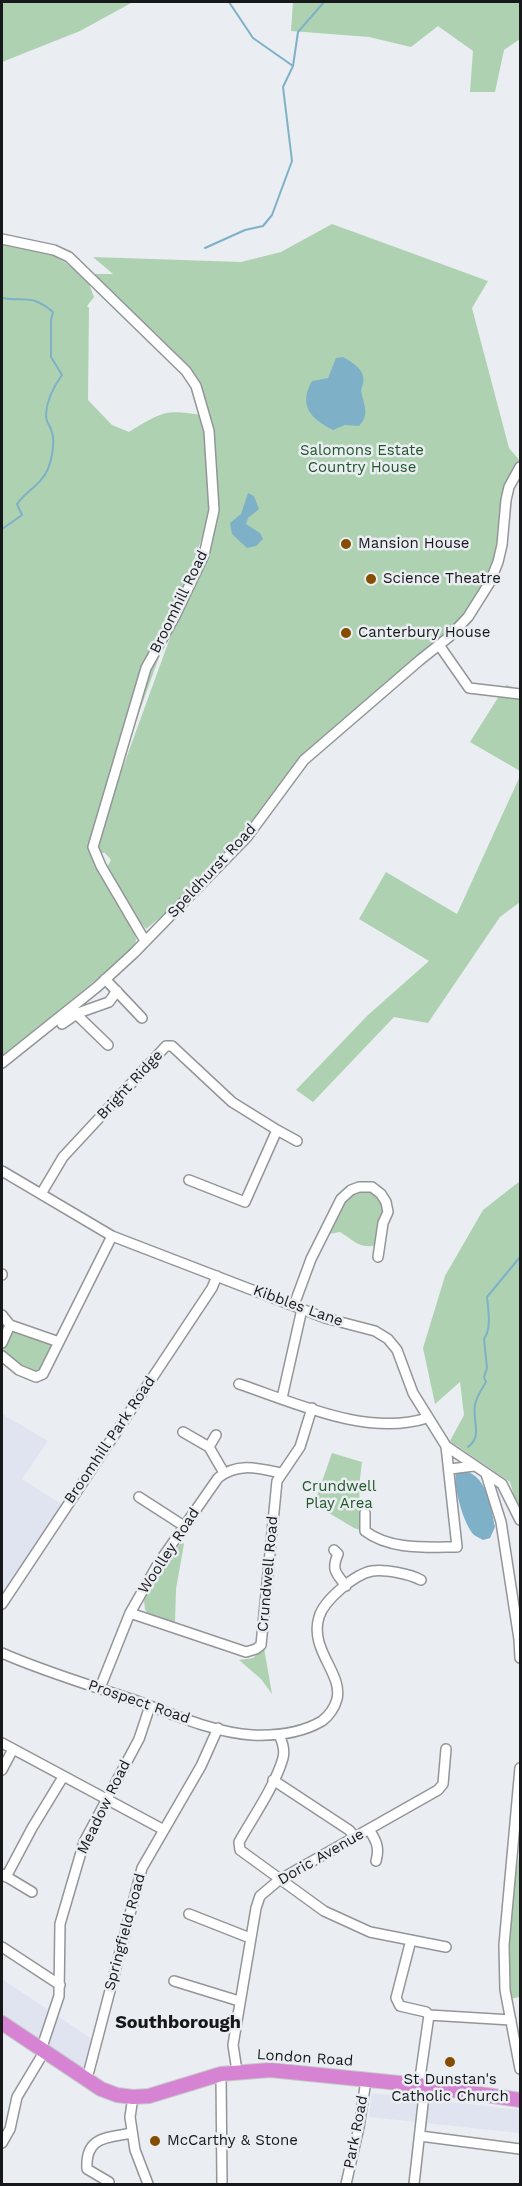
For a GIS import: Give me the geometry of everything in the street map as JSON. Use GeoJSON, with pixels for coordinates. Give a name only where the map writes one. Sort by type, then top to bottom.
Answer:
{"type":"FeatureCollection","features":[{"type":"Feature","properties":{"kind":"highway","name":"London Road"},"geometry":{"type":"LineString","coordinates":[[2,2023],[85,2080],[117,2095],[149,2096],[221,2074],[270,2070],[422,2086],[520,2100]]}},
{"type":"Feature","properties":{"kind":"street","name":"Broomhill Road"},"geometry":{"type":"LineString","coordinates":[[2,239],[54,250],[69,257],[186,371],[196,386],[209,431],[214,510],[204,555],[147,668],[93,847],[101,866],[145,941]]}},
{"type":"Feature","properties":{"kind":"street","name":"Speldhurst Road"},"geometry":{"type":"LineString","coordinates":[[2,1063],[105,979],[145,941],[247,837],[304,760],[449,638],[468,617],[490,582],[502,545],[509,487],[520,467]]}},
{"type":"Feature","properties":{"kind":"street"},"geometry":{"type":"LineString","coordinates":[[439,645],[469,688],[520,694]]}},
{"type":"Feature","properties":{"kind":"street"},"geometry":{"type":"LineString","coordinates":[[105,979],[142,1017]]}},
{"type":"Feature","properties":{"kind":"street"},"geometry":{"type":"LineString","coordinates":[[62,1024],[76,1014],[109,1002],[117,991]]}},
{"type":"Feature","properties":{"kind":"street"},"geometry":{"type":"LineString","coordinates":[[76,1014],[108,1045]]}},
{"type":"Feature","properties":{"kind":"street","name":"Bright Ridge"},"geometry":{"type":"LineString","coordinates":[[41,1194],[63,1157],[166,1046],[172,1046],[232,1102],[277,1130]]}},
{"type":"Feature","properties":{"kind":"street"},"geometry":{"type":"LineString","coordinates":[[189,1180],[245,1202],[277,1130],[297,1141]]}},
{"type":"Feature","properties":{"kind":"street","name":"Kibbles Lane"},"geometry":{"type":"LineString","coordinates":[[2,1171],[112,1236],[325,1318],[375,1331],[388,1339],[397,1350],[412,1393],[446,1446],[502,1484],[520,1520]]}},
{"type":"Feature","properties":{"kind":"street"},"geometry":{"type":"LineString","coordinates":[[282,1398],[298,1307],[311,1259],[341,1198],[359,1187],[372,1187],[381,1194],[386,1202],[388,1212],[383,1223],[378,1257]]}},
{"type":"Feature","properties":{"kind":"street"},"geometry":{"type":"LineString","coordinates":[[2,1356],[19,1370],[36,1377],[43,1374],[112,1236]]}},
{"type":"Feature","properties":{"kind":"street","name":"Broomhill Park Road"},"geometry":{"type":"LineString","coordinates":[[2,1604],[212,1288],[217,1276]]}},
{"type":"Feature","properties":{"kind":"street"},"geometry":{"type":"LineString","coordinates":[[2,1315],[10,1325],[59,1342]]}},
{"type":"Feature","properties":{"kind":"street"},"geometry":{"type":"LineString","coordinates":[[2,1343],[10,1325]]}},
{"type":"Feature","properties":{"kind":"street"},"geometry":{"type":"LineString","coordinates":[[238,1384],[312,1408],[374,1424],[402,1424],[427,1418]]}},
{"type":"Feature","properties":{"kind":"street","name":"Crundwell Road"},"geometry":{"type":"LineString","coordinates":[[130,1613],[246,1652],[261,1645],[276,1487],[281,1473],[292,1461],[300,1447],[312,1408]]}},
{"type":"Feature","properties":{"kind":"street"},"geometry":{"type":"LineString","coordinates":[[183,1432],[209,1447],[224,1473],[240,1467],[281,1473]]}},
{"type":"Feature","properties":{"kind":"street"},"geometry":{"type":"LineString","coordinates":[[209,1447],[216,1436]]}},
{"type":"Feature","properties":{"kind":"street"},"geometry":{"type":"LineString","coordinates":[[365,1513],[365,1531],[386,1543],[457,1548],[446,1446]]}},
{"type":"Feature","properties":{"kind":"street"},"geometry":{"type":"LineString","coordinates":[[450,1469],[474,1466]]}},
{"type":"Feature","properties":{"kind":"street","name":"Woolley Road"},"geometry":{"type":"LineString","coordinates":[[100,1688],[130,1613],[158,1564],[218,1478],[224,1473]]}},
{"type":"Feature","properties":{"kind":"street"},"geometry":{"type":"LineString","coordinates":[[486,1474],[501,1522],[520,1658]]}},
{"type":"Feature","properties":{"kind":"street"},"geometry":{"type":"LineString","coordinates":[[139,1497],[184,1526]]}},
{"type":"Feature","properties":{"kind":"street"},"geometry":{"type":"LineString","coordinates":[[334,1550],[338,1554],[333,1564],[335,1571],[346,1586],[370,1572],[382,1571],[413,1576],[421,1580]]}},
{"type":"Feature","properties":{"kind":"street","name":"Prospect Road"},"geometry":{"type":"LineString","coordinates":[[2,1653],[39,1669],[218,1728],[249,1735],[286,1735],[333,1718],[337,1699],[336,1682],[316,1636],[322,1610],[335,1594],[346,1586]]}},
{"type":"Feature","properties":{"kind":"street","name":"Meadow Road"},"geometry":{"type":"LineString","coordinates":[[2,2143],[10,2129],[17,2097],[43,2051],[59,1996],[60,1924],[84,1842],[139,1739],[150,1706]]}},
{"type":"Feature","properties":{"kind":"street","name":"Springfield Road"},"geometry":{"type":"LineString","coordinates":[[85,2080],[142,1868],[201,1766],[218,1728]]}},
{"type":"Feature","properties":{"kind":"street"},"geometry":{"type":"LineString","coordinates":[[279,1736],[283,1745],[283,1757],[239,1842],[243,1852],[324,1911],[370,1932],[446,1947]]}},
{"type":"Feature","properties":{"kind":"street"},"geometry":{"type":"LineString","coordinates":[[2,1743],[164,1830]]}},
{"type":"Feature","properties":{"kind":"street"},"geometry":{"type":"LineString","coordinates":[[2,1770],[14,1749]]}},
{"type":"Feature","properties":{"kind":"street","name":"Doric Avenue"},"geometry":{"type":"LineString","coordinates":[[237,2072],[233,2045],[250,1938],[260,1896],[279,1880],[438,1790],[443,1784],[446,1749]]}},
{"type":"Feature","properties":{"kind":"street"},"geometry":{"type":"LineString","coordinates":[[520,1768],[504,1945],[506,1990],[520,2068]]}},
{"type":"Feature","properties":{"kind":"street"},"geometry":{"type":"LineString","coordinates":[[32,1892],[4,1876],[63,1777]]}},
{"type":"Feature","properties":{"kind":"street"},"geometry":{"type":"LineString","coordinates":[[273,1780],[349,1830],[355,1837]]}},
{"type":"Feature","properties":{"kind":"street"},"geometry":{"type":"LineString","coordinates":[[369,1829],[378,1846],[376,1861]]}},
{"type":"Feature","properties":{"kind":"street"},"geometry":{"type":"LineString","coordinates":[[189,1914],[250,1938]]}},
{"type":"Feature","properties":{"kind":"street"},"geometry":{"type":"LineString","coordinates":[[411,1940],[396,2002],[400,2006],[426,2012],[429,2015],[511,2020]]}},
{"type":"Feature","properties":{"kind":"street"},"geometry":{"type":"LineString","coordinates":[[2,1947],[60,1985]]}},
{"type":"Feature","properties":{"kind":"street"},"geometry":{"type":"LineString","coordinates":[[174,1981],[239,2001]]}},
{"type":"Feature","properties":{"kind":"street"},"geometry":{"type":"LineString","coordinates":[[416,2184],[429,2015]]}},
{"type":"Feature","properties":{"kind":"street"},"geometry":{"type":"LineString","coordinates":[[221,2074],[222,2184]]}},
{"type":"Feature","properties":{"kind":"street","name":"Park Road"},"geometry":{"type":"LineString","coordinates":[[346,2184],[359,2127],[366,2080]]}},
{"type":"Feature","properties":{"kind":"street"},"geometry":{"type":"LineString","coordinates":[[133,2097],[130,2117],[132,2133],[135,2150],[148,2184]]}},
{"type":"Feature","properties":{"kind":"street"},"geometry":{"type":"LineString","coordinates":[[109,2182],[87,2169],[91,2145],[98,2139],[132,2133]]}},
{"type":"Feature","properties":{"kind":"street"},"geometry":{"type":"LineString","coordinates":[[420,2136],[520,2149]]}},
{"type":"Feature","properties":{"kind":"shaded area"},"geometry":{"type":"Polygon","coordinates":[[[2,1414],[48,1441],[22,1479],[63,1505],[2,1593],[2,1414]]]}},
{"type":"Feature","properties":{"kind":"shaded area"},"geometry":{"type":"Polygon","coordinates":[[[2,1979],[92,2039],[84,2070],[2,2017],[2,1979]]]}},
{"type":"Feature","properties":{"kind":"shaded area"},"geometry":{"type":"Polygon","coordinates":[[[372,2093],[520,2110],[520,2133],[369,2117],[372,2093]]]}},
{"type":"Feature","properties":{"kind":"green space"},"geometry":{"type":"Polygon","coordinates":[[[2,2],[133,2],[80,31],[2,62],[2,2]]]}},
{"type":"Feature","properties":{"kind":"green space"},"geometry":{"type":"Polygon","coordinates":[[[293,2],[520,2],[520,39],[504,50],[495,92],[470,92],[473,51],[438,26],[411,47],[369,37],[291,31],[293,2]]]}},
{"type":"Feature","properties":{"kind":"green space","name":"Salomons Estate Country House"},"geometry":{"type":"Polygon","coordinates":[[[332,224],[488,281],[472,308],[509,448],[520,461],[507,484],[497,553],[485,581],[465,615],[318,744],[251,825],[176,905],[146,929],[125,903],[106,869],[111,860],[105,853],[99,853],[95,844],[206,539],[208,521],[91,846],[135,931],[136,941],[132,950],[2,1057],[2,243],[49,253],[87,279],[94,297],[87,306],[89,308],[88,400],[112,425],[129,432],[158,416],[173,412],[206,416],[205,445],[214,445],[200,388],[91,274],[113,274],[93,257],[241,262],[281,252],[332,224]]]}},
{"type":"Feature","properties":{"kind":"green space"},"geometry":{"type":"Polygon","coordinates":[[[506,685],[520,689],[520,771],[470,742],[506,685]]]}},
{"type":"Feature","properties":{"kind":"green space"},"geometry":{"type":"Polygon","coordinates":[[[520,776],[520,902],[500,917],[428,1023],[394,1017],[313,1102],[296,1090],[368,1015],[429,961],[359,919],[386,872],[457,914],[520,776]]]}},
{"type":"Feature","properties":{"kind":"green space"},"geometry":{"type":"Polygon","coordinates":[[[520,1181],[520,1531],[519,1513],[510,1482],[450,1441],[464,1415],[460,1382],[435,1404],[423,1348],[445,1276],[483,1210],[520,1181]]]}},
{"type":"Feature","properties":{"kind":"green space"},"geometry":{"type":"Polygon","coordinates":[[[372,1187],[386,1202],[379,1245],[361,1245],[340,1232],[323,1235],[351,1190],[372,1187]]]}},
{"type":"Feature","properties":{"kind":"green space"},"geometry":{"type":"Polygon","coordinates":[[[10,1325],[59,1342],[36,1377],[2,1356],[2,1343],[10,1325]]]}},
{"type":"Feature","properties":{"kind":"green space","name":"Crundwell Play Area"},"geometry":{"type":"Polygon","coordinates":[[[332,1453],[362,1462],[359,1487],[360,1507],[365,1513],[363,1531],[314,1504],[332,1453]]]}},
{"type":"Feature","properties":{"kind":"green space"},"geometry":{"type":"Polygon","coordinates":[[[181,1542],[184,1544],[176,1589],[175,1623],[147,1613],[144,1600],[181,1542]]]}},
{"type":"Feature","properties":{"kind":"green space"},"geometry":{"type":"Polygon","coordinates":[[[264,1648],[272,1694],[261,1679],[239,1660],[253,1658],[264,1648]]]}},
{"type":"Feature","properties":{"kind":"green space"},"geometry":{"type":"Polygon","coordinates":[[[520,1850],[520,1997],[507,1999],[504,1945],[520,1850]]]}},
{"type":"Feature","properties":{"kind":"water"},"geometry":{"type":"Polygon","coordinates":[[[343,357],[357,366],[363,374],[361,390],[365,417],[359,426],[345,425],[333,430],[313,416],[309,411],[306,398],[312,381],[328,378],[336,358],[343,357]]]}},
{"type":"Feature","properties":{"kind":"water"},"geometry":{"type":"Polygon","coordinates":[[[248,493],[254,496],[259,509],[248,518],[246,524],[260,533],[263,539],[256,546],[247,548],[232,534],[230,523],[241,514],[248,493]]]}},
{"type":"Feature","properties":{"kind":"water"},"geometry":{"type":"Polygon","coordinates":[[[461,1470],[477,1477],[486,1491],[495,1527],[490,1538],[483,1540],[474,1535],[467,1523],[456,1487],[456,1473],[461,1470]]]}},
{"type":"Feature","properties":{"kind":"waterway"},"geometry":{"type":"LineString","coordinates":[[229,2],[253,38],[293,66]]}},
{"type":"Feature","properties":{"kind":"waterway"},"geometry":{"type":"LineString","coordinates":[[205,248],[245,230],[263,226],[272,215],[292,161],[283,87],[293,66],[298,32],[324,2]]}},
{"type":"Feature","properties":{"kind":"waterway"},"geometry":{"type":"LineString","coordinates":[[2,298],[33,300],[53,312],[51,357],[62,375],[51,393],[47,409],[46,419],[53,441],[48,469],[17,504],[22,515],[2,529]]}},
{"type":"Feature","properties":{"kind":"waterway"},"geometry":{"type":"LineString","coordinates":[[468,1447],[475,1438],[474,1411],[479,1393],[486,1382],[484,1339],[489,1324],[487,1297],[520,1257]]}},
{"type":"Feature","properties":{"kind":"place","name":"Mansion House"},"geometry":{"type":"Point","coordinates":[346,544]}},
{"type":"Feature","properties":{"kind":"place","name":"Science Theatre"},"geometry":{"type":"Point","coordinates":[371,579]}},
{"type":"Feature","properties":{"kind":"place","name":"Canterbury House"},"geometry":{"type":"Point","coordinates":[346,633]}},
{"type":"Feature","properties":{"kind":"place","name":"St Dunstan's Catholic Church"},"geometry":{"type":"Point","coordinates":[450,2062]}},
{"type":"Feature","properties":{"kind":"place","name":"McCarthy & Stone"},"geometry":{"type":"Point","coordinates":[155,2141]}},
{"type":"Feature","properties":{"kind":"district","name":"Southborough"},"geometry":{"type":"Point","coordinates":[178,2023]}}]}
